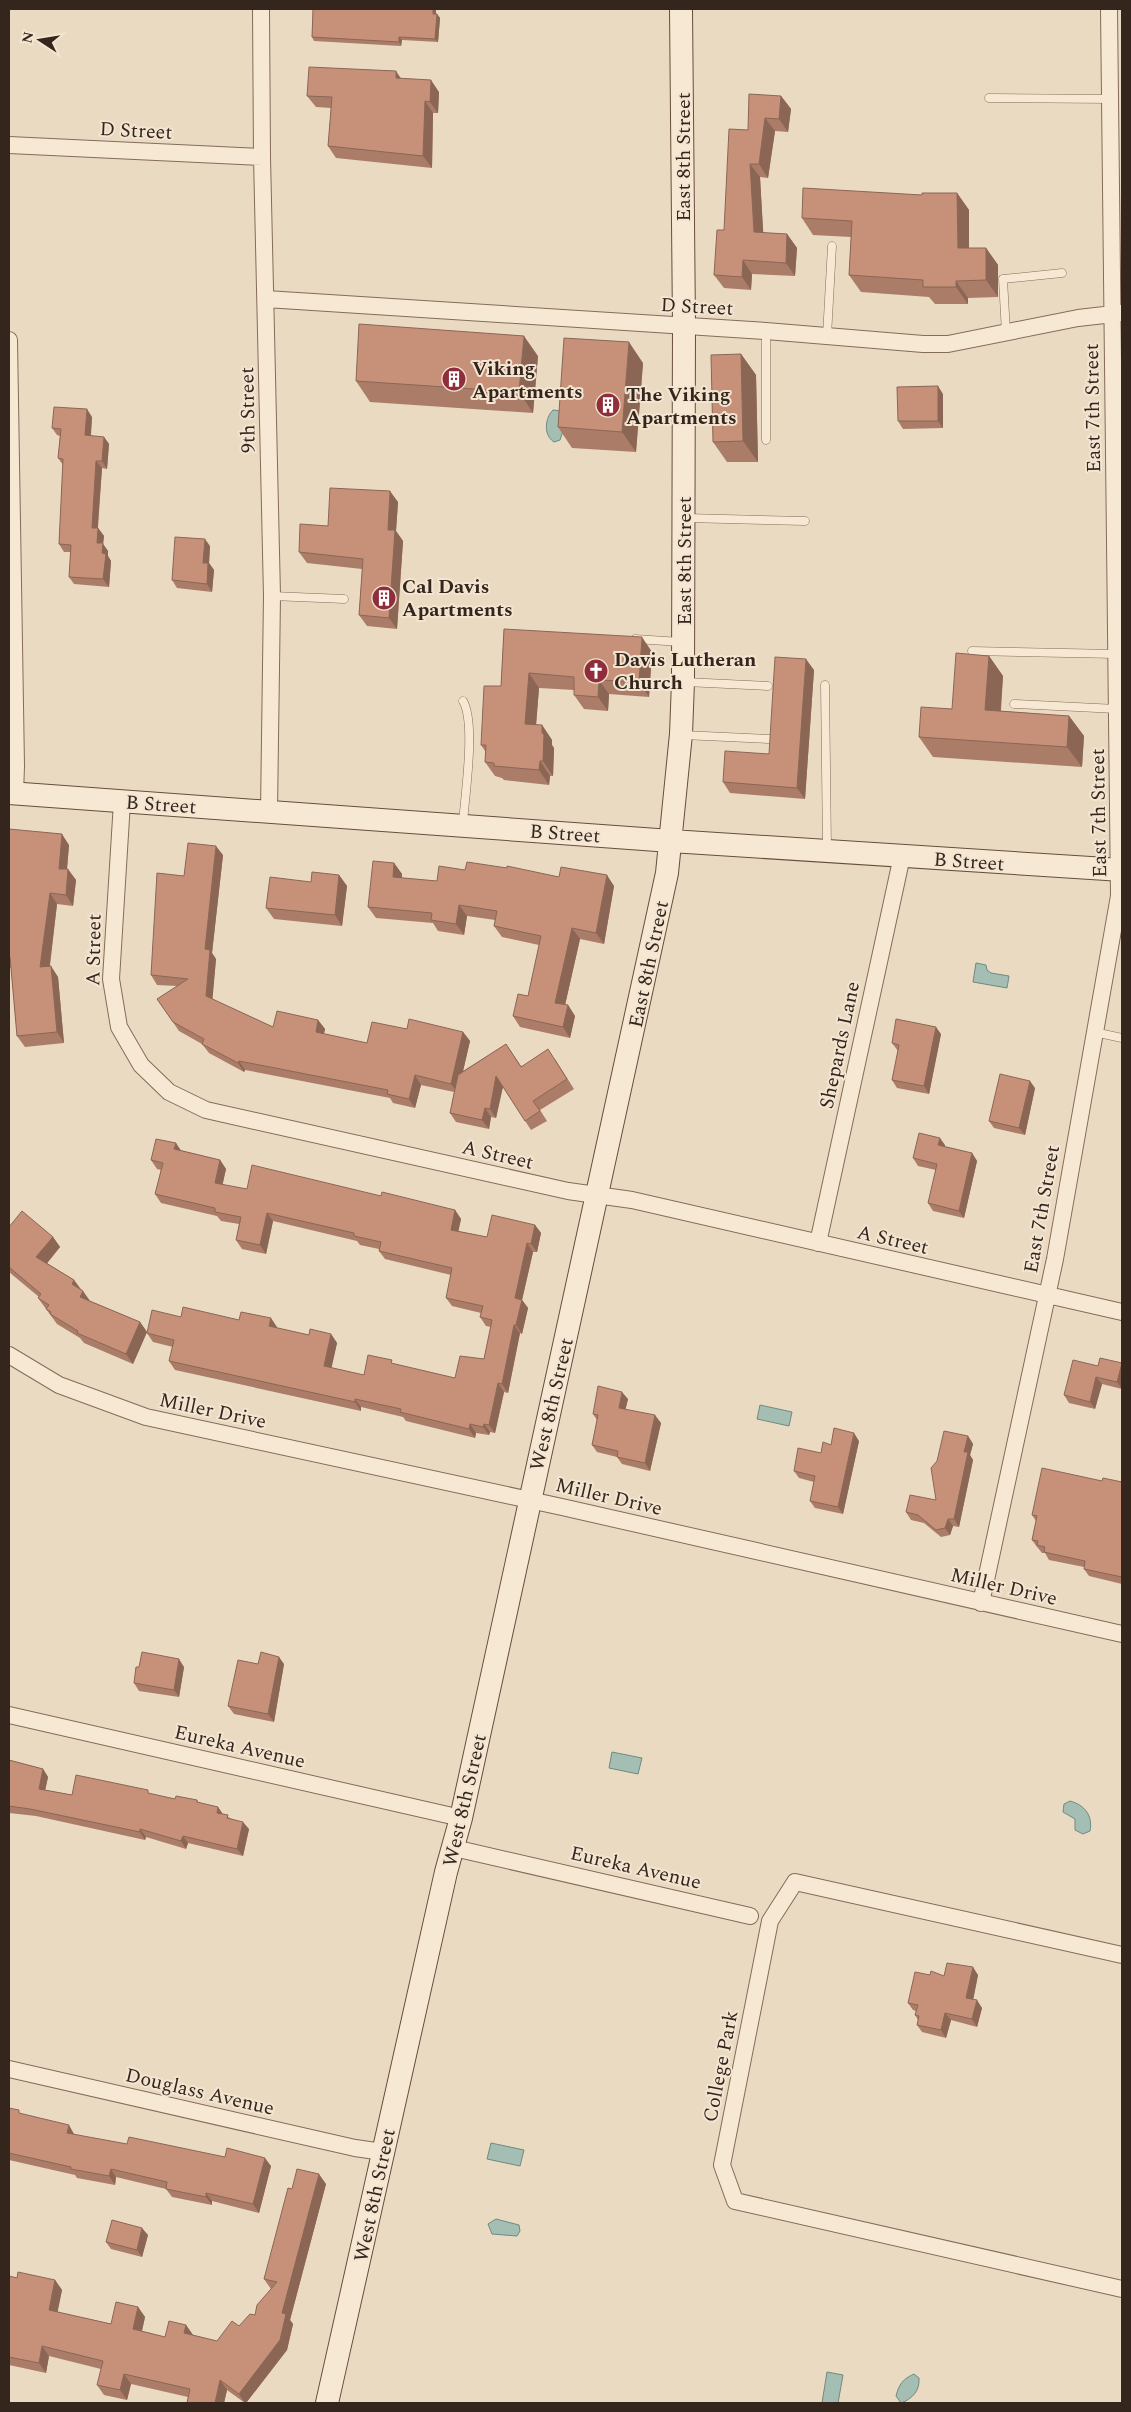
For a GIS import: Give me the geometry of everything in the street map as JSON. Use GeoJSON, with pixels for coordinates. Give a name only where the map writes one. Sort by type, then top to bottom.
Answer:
{"type":"FeatureCollection","features":[{"type":"Feature","properties":{"kind":"street","name":"9th Street"},"geometry":{"type":"LineString","coordinates":[[261,9],[262,157],[272,596],[269,811]]}},
{"type":"Feature","properties":{"kind":"street","name":"East 8th Street"},"geometry":{"type":"LineString","coordinates":[[598,1196],[667,875],[681,734],[683,682],[684,326],[681,9]]}},
{"type":"Feature","properties":{"kind":"street","name":"East 7th Street"},"geometry":{"type":"LineString","coordinates":[[981,1603],[1047,1295],[1094,1032],[1117,942],[1121,870],[1120,751],[1116,654],[1119,604],[1117,157],[1111,99],[1114,12]]}},
{"type":"Feature","properties":{"kind":"street","name":"D Street"},"geometry":{"type":"LineString","coordinates":[[9,145],[262,157]]}},
{"type":"Feature","properties":{"kind":"street","name":"D Street"},"geometry":{"type":"LineString","coordinates":[[266,299],[766,331],[923,344],[948,344],[1078,318],[1117,314]]}},
{"type":"Feature","properties":{"kind":"street"},"geometry":{"type":"LineString","coordinates":[[9,340],[16,766],[12,794]]}},
{"type":"Feature","properties":{"kind":"street","name":"B Street"},"geometry":{"type":"LineString","coordinates":[[12,794],[671,841],[1121,870]]}},
{"type":"Feature","properties":{"kind":"street","name":"A Street"},"geometry":{"type":"LineString","coordinates":[[122,802],[111,979],[119,1028],[141,1065],[169,1092],[206,1110],[598,1196],[632,1200],[1047,1295],[1121,1310]]}},
{"type":"Feature","properties":{"kind":"street","name":"Shepards Lane"},"geometry":{"type":"LineString","coordinates":[[818,1243],[902,856]]}},
{"type":"Feature","properties":{"kind":"street","name":"West 8th Street"},"geometry":{"type":"LineString","coordinates":[[327,2403],[446,1872],[462,1818],[529,1500],[598,1196]]}},
{"type":"Feature","properties":{"kind":"street","name":"Miller Drive"},"geometry":{"type":"LineString","coordinates":[[9,1355],[59,1385],[146,1417],[529,1500],[1122,1634]]}},
{"type":"Feature","properties":{"kind":"street","name":"Eureka Avenue"},"geometry":{"type":"LineString","coordinates":[[9,1715],[462,1818]]}},
{"type":"Feature","properties":{"kind":"street","name":"Eureka Avenue"},"geometry":{"type":"LineString","coordinates":[[454,1848],[750,1916]]}},
{"type":"Feature","properties":{"kind":"street","name":"College Park"},"geometry":{"type":"LineString","coordinates":[[1122,1955],[795,1882],[770,1921],[722,2164],[735,2201],[1122,2288]]}},
{"type":"Feature","properties":{"kind":"street","name":"Douglass Avenue"},"geometry":{"type":"LineString","coordinates":[[9,2069],[355,2148],[383,2152]]}},
{"type":"Feature","properties":{"kind":"lane"},"geometry":{"type":"LineString","coordinates":[[989,98],[1111,99]]}},
{"type":"Feature","properties":{"kind":"lane"},"geometry":{"type":"LineString","coordinates":[[827,336],[832,246]]}},
{"type":"Feature","properties":{"kind":"lane"},"geometry":{"type":"LineString","coordinates":[[1006,333],[1003,279],[1062,273]]}},
{"type":"Feature","properties":{"kind":"lane"},"geometry":{"type":"LineString","coordinates":[[766,331],[766,440]]}},
{"type":"Feature","properties":{"kind":"lane"},"geometry":{"type":"LineString","coordinates":[[684,518],[805,521]]}},
{"type":"Feature","properties":{"kind":"lane"},"geometry":{"type":"LineString","coordinates":[[272,596],[344,599]]}},
{"type":"Feature","properties":{"kind":"lane"},"geometry":{"type":"LineString","coordinates":[[624,638],[683,642]]}},
{"type":"Feature","properties":{"kind":"lane"},"geometry":{"type":"LineString","coordinates":[[972,652],[1116,654]]}},
{"type":"Feature","properties":{"kind":"lane"},"geometry":{"type":"LineString","coordinates":[[683,682],[768,686]]}},
{"type":"Feature","properties":{"kind":"lane"},"geometry":{"type":"LineString","coordinates":[[825,686],[827,850]]}},
{"type":"Feature","properties":{"kind":"lane"},"geometry":{"type":"LineString","coordinates":[[462,825],[469,730],[468,709],[463,701]]}},
{"type":"Feature","properties":{"kind":"lane"},"geometry":{"type":"LineString","coordinates":[[1014,704],[1117,709]]}},
{"type":"Feature","properties":{"kind":"lane"},"geometry":{"type":"LineString","coordinates":[[681,734],[769,739]]}},
{"type":"Feature","properties":{"kind":"lane"},"geometry":{"type":"LineString","coordinates":[[1094,1032],[1122,1038]]}},
{"type":"Feature","properties":{"kind":"shaded area"},"geometry":{"type":"Polygon","coordinates":[[[553,410],[561,411],[563,431],[560,440],[554,442],[548,435],[546,426],[548,417],[553,410]]]}},
{"type":"Feature","properties":{"kind":"shaded area"},"geometry":{"type":"Polygon","coordinates":[[[976,963],[986,965],[987,970],[991,973],[1009,976],[1007,988],[973,982],[976,963]]]}},
{"type":"Feature","properties":{"kind":"shaded area"},"geometry":{"type":"Polygon","coordinates":[[[760,1405],[792,1412],[789,1426],[757,1419],[760,1405]]]}},
{"type":"Feature","properties":{"kind":"shaded area"},"geometry":{"type":"Polygon","coordinates":[[[612,1752],[642,1758],[638,1774],[609,1768],[612,1752]]]}},
{"type":"Feature","properties":{"kind":"shaded area"},"geometry":{"type":"Polygon","coordinates":[[[1070,1801],[1080,1805],[1087,1812],[1091,1826],[1090,1831],[1083,1834],[1075,1830],[1075,1819],[1063,1812],[1064,1804],[1070,1801]]]}},
{"type":"Feature","properties":{"kind":"shaded area"},"geometry":{"type":"Polygon","coordinates":[[[491,2143],[524,2150],[520,2166],[487,2159],[491,2143]]]}},
{"type":"Feature","properties":{"kind":"shaded area"},"geometry":{"type":"Polygon","coordinates":[[[496,2219],[519,2225],[520,2231],[517,2236],[492,2234],[488,2224],[496,2219]]]}},
{"type":"Feature","properties":{"kind":"shaded area"},"geometry":{"type":"Polygon","coordinates":[[[827,2372],[843,2375],[838,2403],[822,2403],[827,2372]]]}},
{"type":"Feature","properties":{"kind":"shaded area"},"geometry":{"type":"Polygon","coordinates":[[[914,2374],[919,2378],[917,2391],[912,2397],[901,2403],[896,2396],[899,2388],[904,2380],[914,2374]]]}},
{"type":"Feature","properties":{"kind":"building"},"geometry":{"type":"Polygon","coordinates":[[[313,9],[433,9],[433,14],[437,14],[435,39],[399,37],[399,42],[312,37],[313,9]]]}},
{"type":"Feature","properties":{"kind":"building"},"geometry":{"type":"Polygon","coordinates":[[[309,67],[396,71],[396,78],[431,80],[430,102],[425,101],[423,156],[328,146],[332,97],[307,96],[309,67]]]}},
{"type":"Feature","properties":{"kind":"building"},"geometry":{"type":"Polygon","coordinates":[[[749,94],[781,96],[779,119],[765,118],[759,164],[750,164],[754,232],[787,234],[786,263],[743,260],[742,277],[714,275],[717,230],[724,230],[729,129],[748,130],[749,94]]]}},
{"type":"Feature","properties":{"kind":"building"},"geometry":{"type":"Polygon","coordinates":[[[803,188],[922,195],[922,193],[957,193],[958,248],[986,248],[986,280],[956,281],[956,287],[923,287],[923,280],[849,275],[852,221],[802,218],[803,188]]]}},
{"type":"Feature","properties":{"kind":"building"},"geometry":{"type":"Polygon","coordinates":[[[359,324],[524,336],[519,392],[356,381],[359,324]]]}},
{"type":"Feature","properties":{"kind":"building"},"geometry":{"type":"Polygon","coordinates":[[[564,338],[629,342],[622,432],[558,427],[564,338]]]}},
{"type":"Feature","properties":{"kind":"building"},"geometry":{"type":"Polygon","coordinates":[[[741,354],[743,441],[713,442],[711,355],[741,354]]]}},
{"type":"Feature","properties":{"kind":"building"},"geometry":{"type":"Polygon","coordinates":[[[938,386],[938,421],[898,421],[897,387],[938,386]]]}},
{"type":"Feature","properties":{"kind":"building"},"geometry":{"type":"Polygon","coordinates":[[[54,407],[87,409],[85,435],[104,437],[102,461],[96,461],[92,528],[98,528],[97,543],[103,543],[102,553],[106,554],[103,579],[69,577],[71,545],[59,544],[63,459],[58,458],[61,429],[52,428],[54,407]]]}},
{"type":"Feature","properties":{"kind":"building"},"geometry":{"type":"Polygon","coordinates":[[[330,488],[390,491],[388,530],[395,530],[389,618],[359,615],[363,559],[299,552],[300,524],[328,526],[330,488]]]}},
{"type":"Feature","properties":{"kind":"building"},"geometry":{"type":"Polygon","coordinates":[[[175,537],[205,539],[203,563],[208,563],[207,584],[172,580],[175,537]]]}},
{"type":"Feature","properties":{"kind":"building"},"geometry":{"type":"Polygon","coordinates":[[[504,629],[642,637],[639,682],[599,680],[598,697],[574,695],[574,677],[529,673],[525,724],[542,725],[542,733],[544,734],[543,761],[540,761],[539,770],[494,766],[494,763],[485,762],[486,745],[481,745],[484,686],[501,686],[504,629]]]}},
{"type":"Feature","properties":{"kind":"building"},"geometry":{"type":"Polygon","coordinates":[[[956,653],[989,656],[985,710],[1069,716],[1067,747],[919,737],[921,707],[952,709],[956,653]]]}},
{"type":"Feature","properties":{"kind":"building"},"geometry":{"type":"Polygon","coordinates":[[[775,657],[806,659],[797,788],[723,782],[725,751],[769,754],[775,657]]]}},
{"type":"Feature","properties":{"kind":"building"},"geometry":{"type":"Polygon","coordinates":[[[9,829],[62,834],[59,869],[68,869],[66,895],[50,893],[40,967],[51,966],[57,1032],[17,1036],[9,957],[9,829]]]}},
{"type":"Feature","properties":{"kind":"building"},"geometry":{"type":"Polygon","coordinates":[[[188,843],[216,846],[205,949],[210,950],[206,996],[273,1027],[277,1011],[318,1020],[316,1032],[367,1043],[372,1022],[407,1029],[409,1019],[463,1032],[451,1084],[415,1075],[409,1099],[387,1094],[388,1090],[239,1061],[238,1063],[202,1044],[204,1039],[173,1022],[157,999],[188,979],[151,975],[157,873],[184,876],[188,843]]]}},
{"type":"Feature","properties":{"kind":"building"},"geometry":{"type":"Polygon","coordinates":[[[373,861],[394,863],[393,877],[437,881],[439,866],[465,870],[467,862],[507,868],[507,866],[559,877],[561,867],[607,875],[596,933],[572,928],[555,1003],[568,1005],[563,1027],[513,1016],[518,994],[528,996],[541,936],[494,926],[497,911],[459,905],[456,924],[431,920],[432,913],[368,907],[373,861]]]}},
{"type":"Feature","properties":{"kind":"building"},"geometry":{"type":"Polygon","coordinates":[[[312,872],[339,875],[335,915],[266,908],[270,877],[311,882],[312,872]]]}},
{"type":"Feature","properties":{"kind":"building"},"geometry":{"type":"Polygon","coordinates":[[[896,1019],[936,1027],[924,1086],[892,1080],[899,1045],[892,1043],[896,1019]]]}},
{"type":"Feature","properties":{"kind":"building"},"geometry":{"type":"Polygon","coordinates":[[[506,1044],[521,1067],[548,1049],[567,1079],[533,1101],[540,1111],[525,1121],[496,1076],[490,1109],[485,1108],[482,1120],[450,1113],[458,1075],[506,1044]]]}},
{"type":"Feature","properties":{"kind":"building"},"geometry":{"type":"Polygon","coordinates":[[[1000,1074],[1030,1081],[1019,1128],[989,1121],[1000,1074]]]}},
{"type":"Feature","properties":{"kind":"building"},"geometry":{"type":"Polygon","coordinates":[[[919,1133],[940,1138],[938,1145],[972,1153],[959,1211],[928,1203],[937,1164],[913,1158],[919,1133]]]}},
{"type":"Feature","properties":{"kind":"building"},"geometry":{"type":"Polygon","coordinates":[[[156,1139],[176,1143],[174,1149],[220,1160],[215,1183],[247,1189],[252,1165],[381,1196],[382,1192],[455,1210],[451,1230],[487,1237],[492,1215],[535,1225],[531,1244],[527,1243],[515,1298],[522,1300],[516,1325],[514,1325],[502,1384],[498,1383],[489,1425],[484,1424],[483,1427],[470,1424],[469,1429],[400,1412],[401,1409],[355,1399],[355,1402],[169,1361],[174,1340],[147,1333],[152,1310],[181,1317],[183,1307],[239,1320],[241,1312],[271,1318],[269,1326],[309,1335],[310,1329],[331,1334],[324,1366],[364,1375],[368,1355],[392,1360],[391,1363],[455,1378],[460,1356],[484,1359],[492,1320],[480,1317],[483,1306],[446,1298],[452,1268],[379,1251],[381,1242],[354,1236],[354,1233],[267,1213],[260,1245],[236,1240],[241,1217],[215,1212],[215,1208],[155,1194],[163,1163],[151,1160],[156,1139]]]}},
{"type":"Feature","properties":{"kind":"building"},"geometry":{"type":"Polygon","coordinates":[[[22,1211],[53,1237],[36,1257],[74,1280],[72,1284],[83,1291],[80,1297],[140,1322],[126,1354],[77,1333],[78,1331],[50,1314],[51,1312],[46,1309],[49,1305],[38,1298],[41,1294],[9,1267],[9,1227],[22,1211]]]}},
{"type":"Feature","properties":{"kind":"building"},"geometry":{"type":"Polygon","coordinates":[[[1100,1358],[1122,1363],[1117,1382],[1096,1377],[1090,1402],[1064,1395],[1073,1360],[1098,1366],[1100,1358]]]}},
{"type":"Feature","properties":{"kind":"building"},"geometry":{"type":"Polygon","coordinates":[[[598,1386],[622,1392],[619,1408],[655,1415],[645,1463],[617,1457],[618,1451],[592,1445],[598,1415],[593,1414],[598,1386]]]}},
{"type":"Feature","properties":{"kind":"building"},"geometry":{"type":"Polygon","coordinates":[[[834,1428],[854,1433],[838,1507],[810,1501],[815,1476],[794,1471],[798,1448],[821,1453],[823,1442],[831,1445],[834,1428]]]}},
{"type":"Feature","properties":{"kind":"building"},"geometry":{"type":"Polygon","coordinates":[[[944,1431],[968,1436],[964,1452],[968,1452],[954,1519],[948,1519],[945,1528],[936,1530],[918,1515],[906,1512],[910,1495],[936,1500],[931,1468],[937,1461],[944,1431]]]}},
{"type":"Feature","properties":{"kind":"building"},"geometry":{"type":"Polygon","coordinates":[[[1042,1468],[1102,1481],[1103,1478],[1122,1482],[1122,1577],[1084,1569],[1085,1561],[1044,1552],[1045,1547],[1037,1545],[1038,1541],[1032,1540],[1037,1516],[1032,1515],[1042,1468]]]}},
{"type":"Feature","properties":{"kind":"building"},"geometry":{"type":"Polygon","coordinates":[[[142,1652],[179,1659],[174,1690],[134,1683],[136,1667],[139,1667],[142,1652]]]}},
{"type":"Feature","properties":{"kind":"building"},"geometry":{"type":"Polygon","coordinates":[[[261,1652],[279,1657],[268,1714],[228,1706],[238,1660],[258,1664],[261,1652]]]}},
{"type":"Feature","properties":{"kind":"building"},"geometry":{"type":"Polygon","coordinates":[[[9,1760],[43,1769],[39,1789],[72,1795],[76,1775],[148,1790],[148,1793],[175,1799],[176,1796],[197,1800],[197,1802],[218,1807],[217,1813],[228,1815],[227,1818],[243,1822],[237,1849],[183,1836],[181,1841],[140,1829],[140,1832],[9,1806],[9,1760]]]}},
{"type":"Feature","properties":{"kind":"building"},"geometry":{"type":"Polygon","coordinates":[[[947,1963],[973,1967],[966,1998],[977,2000],[972,2019],[945,2013],[941,2030],[917,2025],[919,2016],[915,2015],[918,2005],[908,2003],[915,1972],[930,1975],[931,1971],[944,1976],[947,1963]]]}},
{"type":"Feature","properties":{"kind":"building"},"geometry":{"type":"Polygon","coordinates":[[[9,2108],[19,2110],[19,2113],[69,2125],[67,2133],[127,2144],[129,2137],[225,2157],[227,2148],[265,2158],[253,2204],[206,2193],[206,2197],[166,2189],[167,2182],[111,2169],[109,2176],[71,2169],[71,2167],[9,2153],[9,2108]]]}},
{"type":"Feature","properties":{"kind":"building"},"geometry":{"type":"Polygon","coordinates":[[[297,2169],[319,2174],[282,2313],[286,2314],[280,2340],[239,2394],[220,2380],[215,2403],[187,2403],[190,2389],[124,2374],[120,2390],[97,2385],[103,2361],[42,2346],[39,2363],[9,2357],[9,2276],[17,2278],[18,2272],[55,2280],[49,2310],[111,2324],[116,2302],[138,2307],[133,2329],[165,2337],[169,2321],[186,2325],[184,2333],[217,2341],[232,2321],[239,2326],[250,2314],[255,2315],[257,2305],[277,2282],[264,2279],[288,2188],[292,2189],[297,2169]]]}},
{"type":"Feature","properties":{"kind":"building"},"geometry":{"type":"Polygon","coordinates":[[[112,2220],[142,2228],[137,2250],[106,2242],[112,2220]]]}},
{"type":"Feature","properties":{"kind":"place","name":"Viking Apartments"},"geometry":{"type":"Point","coordinates":[454,379]}},
{"type":"Feature","properties":{"kind":"place","name":"The Viking Apartments"},"geometry":{"type":"Point","coordinates":[608,405]}},
{"type":"Feature","properties":{"kind":"place","name":"Cal Davis Apartments"},"geometry":{"type":"Point","coordinates":[384,598]}},
{"type":"Feature","properties":{"kind":"place","name":"Davis Lutheran Church"},"geometry":{"type":"Point","coordinates":[596,671]}}]}
